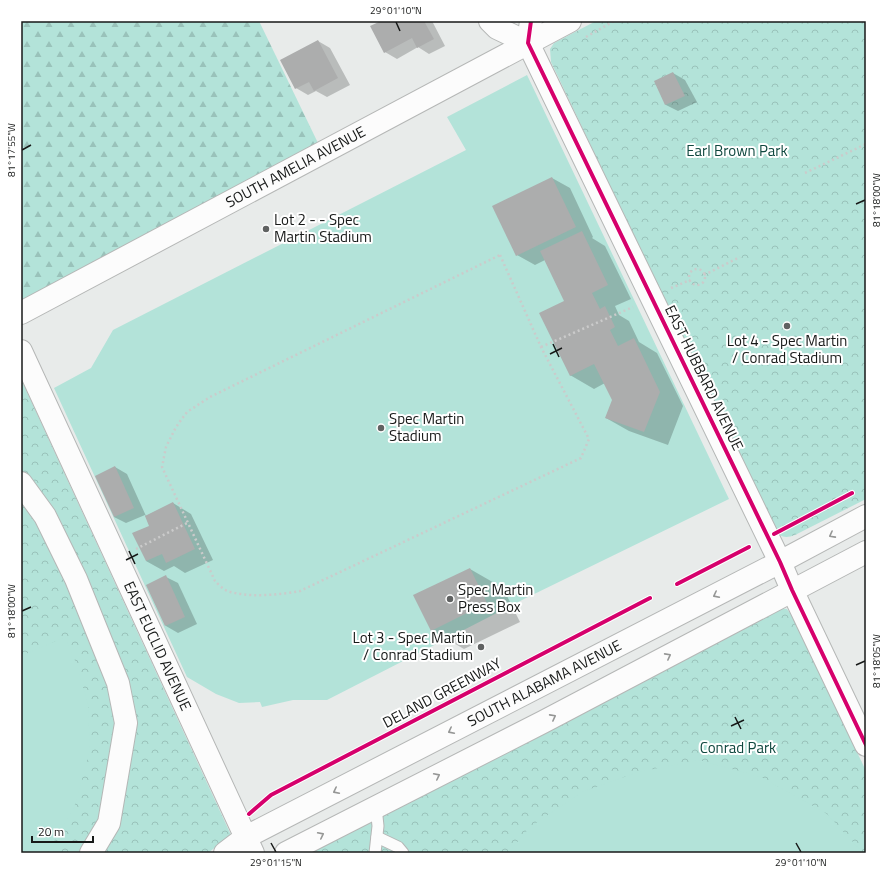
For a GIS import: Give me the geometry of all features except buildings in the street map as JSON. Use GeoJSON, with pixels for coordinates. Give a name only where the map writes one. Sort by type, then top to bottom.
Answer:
{"type":"FeatureCollection","features":[{"type":"Feature","properties":{"kind":"street"},"geometry":{"type":"LineString","coordinates":[[490,21],[497,28],[528,43],[531,21]]}},
{"type":"Feature","properties":{"kind":"street","name":"SOUTH AMELIA AVENUE"},"geometry":{"type":"LineString","coordinates":[[21,313],[570,21]]}},
{"type":"Feature","properties":{"kind":"street","name":"EAST HUBBARD AVENUE"},"geometry":{"type":"LineString","coordinates":[[528,43],[780,562],[866,745]]}},
{"type":"Feature","properties":{"kind":"street","name":"EAST EUCLID AVENUE"},"geometry":{"type":"LineString","coordinates":[[21,351],[249,845]]}},
{"type":"Feature","properties":{"kind":"street"},"geometry":{"type":"LineString","coordinates":[[21,483],[45,516],[76,579],[118,683],[126,723],[109,823],[91,853]]}},
{"type":"Feature","properties":{"kind":"street","name":"SOUTH ALABAMA AVENUE"},"geometry":{"type":"LineString","coordinates":[[226,853],[249,845],[866,516]]}},
{"type":"Feature","properties":{"kind":"street"},"geometry":{"type":"LineString","coordinates":[[286,853],[543,722],[866,552]]}},
{"type":"Feature","properties":{"kind":"lane"},"geometry":{"type":"LineString","coordinates":[[375,853],[378,826],[376,807]]}},
{"type":"Feature","properties":{"kind":"lane"},"geometry":{"type":"LineString","coordinates":[[377,837],[398,848],[403,853]]}},
{"type":"Feature","properties":{"kind":"path"},"geometry":{"type":"LineString","coordinates":[[805,173],[866,144]]}},
{"type":"Feature","properties":{"kind":"path"},"geometry":{"type":"LineString","coordinates":[[500,255],[541,347],[589,439],[581,458],[300,590],[277,595],[245,594],[226,590],[215,581],[162,466],[166,447],[176,427],[187,412],[210,397],[500,255]]}},
{"type":"Feature","properties":{"kind":"path"},"geometry":{"type":"LineString","coordinates":[[704,275],[740,257]]}},
{"type":"Feature","properties":{"kind":"path"},"geometry":{"type":"LineString","coordinates":[[699,269],[704,275],[704,280],[701,284],[696,285],[690,280],[690,272],[694,270],[699,269]]}},
{"type":"Feature","properties":{"kind":"path"},"geometry":{"type":"LineString","coordinates":[[671,288],[690,280]]}},
{"type":"Feature","properties":{"kind":"path"},"geometry":{"type":"LineString","coordinates":[[541,347],[634,306]]}},
{"type":"Feature","properties":{"kind":"green space"},"geometry":{"type":"Polygon","coordinates":[[[21,21],[259,21],[318,143],[21,301],[21,21]]]}},
{"type":"Feature","properties":{"kind":"green space","name":"Earl Brown Park"},"geometry":{"type":"Polygon","coordinates":[[[596,21],[866,21],[866,499],[795,535],[788,537],[783,536],[778,534],[773,529],[551,62],[550,49],[554,43],[596,21]]]}},
{"type":"Feature","properties":{"kind":"green space","name":"Spec Martin Stadium"},"geometry":{"type":"Polygon","coordinates":[[[527,75],[729,499],[524,599],[327,700],[293,700],[262,707],[260,702],[239,703],[216,694],[187,677],[54,388],[91,368],[113,330],[466,150],[447,117],[527,75]]]}},
{"type":"Feature","properties":{"kind":"green space"},"geometry":{"type":"Polygon","coordinates":[[[21,379],[231,835],[208,853],[21,853],[21,379]]]}},
{"type":"Feature","properties":{"kind":"green space","name":"Conrad Park"},"geometry":{"type":"Polygon","coordinates":[[[779,608],[787,609],[792,616],[866,771],[866,853],[310,853],[779,608]]]}},
{"type":"Feature","properties":{"kind":"green space"},"geometry":{"type":"Polygon","coordinates":[[[65,637],[76,663],[88,704],[90,750],[74,808],[47,853],[21,853],[21,656],[65,637]]]}},
{"type":"Feature","properties":{"kind":"green space"},"geometry":{"type":"Polygon","coordinates":[[[699,760],[761,777],[827,814],[863,853],[508,853],[530,827],[582,792],[638,772],[699,760]]]}},
{"type":"Feature","properties":{"kind":"cycle path"},"geometry":{"type":"LineString","coordinates":[[531,21],[528,43],[780,562],[866,745]]}},
{"type":"Feature","properties":{"kind":"cycle path"},"geometry":{"type":"LineString","coordinates":[[774,534],[852,493]]}},
{"type":"Feature","properties":{"kind":"cycle path"},"geometry":{"type":"LineString","coordinates":[[677,584],[749,547]]}},
{"type":"Feature","properties":{"kind":"cycle path","name":"DELAND GREENWAY"},"geometry":{"type":"LineString","coordinates":[[249,814],[271,795],[650,598]]}},
{"type":"Feature","properties":{"kind":"place","name":"Lot 2 - - Spec Martin Stadium"},"geometry":{"type":"Point","coordinates":[266,229]}},
{"type":"Feature","properties":{"kind":"place","name":"Lot 4 - Spec Martin / Conrad Stadium"},"geometry":{"type":"Point","coordinates":[787,326]}},
{"type":"Feature","properties":{"kind":"place","name":"Spec Martin Stadium"},"geometry":{"type":"Point","coordinates":[381,428]}},
{"type":"Feature","properties":{"kind":"place","name":"Spec Martin Press Box"},"geometry":{"type":"Point","coordinates":[450,599]}},
{"type":"Feature","properties":{"kind":"place","name":"Lot 3 - Spec Martin / Conrad Stadium"},"geometry":{"type":"Point","coordinates":[481,647]}}]}
